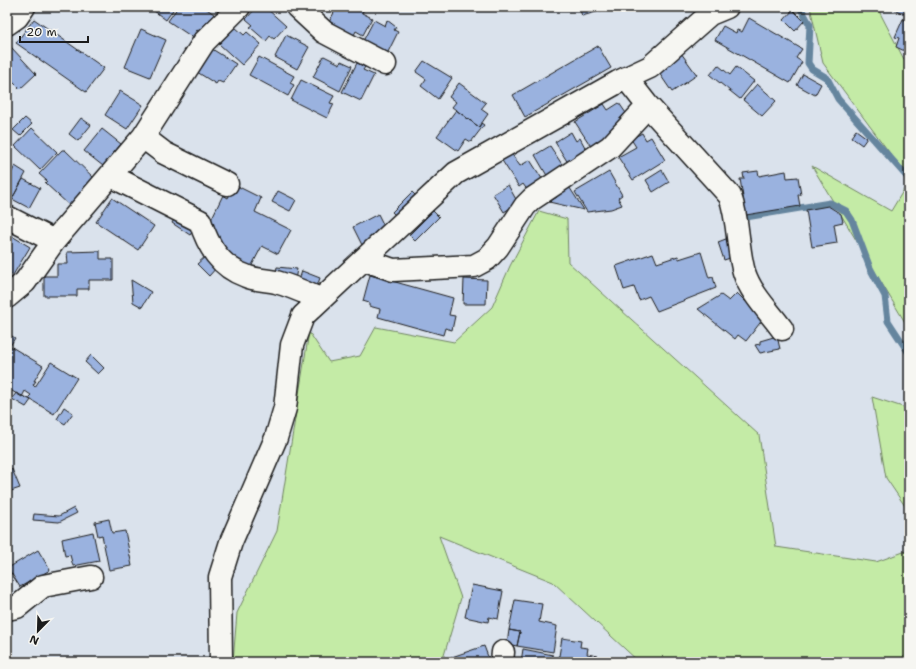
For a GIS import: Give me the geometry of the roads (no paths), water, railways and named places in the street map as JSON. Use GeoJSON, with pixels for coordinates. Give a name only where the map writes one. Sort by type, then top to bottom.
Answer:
{"type":"FeatureCollection","features":[{"type":"Feature","properties":{"kind":"street"},"geometry":{"type":"LineString","coordinates":[[7,24],[17,17],[24,7]]}},
{"type":"Feature","properties":{"kind":"street"},"geometry":{"type":"LineString","coordinates":[[297,7],[324,32],[385,64]]}},
{"type":"Feature","properties":{"kind":"street"},"geometry":{"type":"LineString","coordinates":[[7,297],[25,282],[54,241],[143,137],[204,42],[234,8]]}},
{"type":"Feature","properties":{"kind":"street"},"geometry":{"type":"LineString","coordinates":[[221,662],[220,577],[231,542],[276,438],[285,408],[292,345],[303,316],[320,299],[365,260],[456,173],[626,78],[650,67],[715,9]]}},
{"type":"Feature","properties":{"kind":"street"},"geometry":{"type":"LineString","coordinates":[[626,78],[648,106],[730,196],[735,210],[744,272],[751,289],[782,329]]}},
{"type":"Feature","properties":{"kind":"street"},"geometry":{"type":"LineString","coordinates":[[365,260],[393,270],[466,268],[480,264],[498,247],[525,206],[532,199],[610,147],[648,106]]}},
{"type":"Feature","properties":{"kind":"street"},"geometry":{"type":"LineString","coordinates":[[143,137],[164,153],[227,184]]}},
{"type":"Feature","properties":{"kind":"street"},"geometry":{"type":"LineString","coordinates":[[113,173],[121,181],[200,221],[206,239],[213,252],[227,267],[247,277],[277,282],[320,299]]}},
{"type":"Feature","properties":{"kind":"street"},"geometry":{"type":"LineString","coordinates":[[7,217],[54,241]]}},
{"type":"Feature","properties":{"kind":"street"},"geometry":{"type":"LineString","coordinates":[[7,609],[17,607],[43,586],[91,577]]}},
{"type":"Feature","properties":{"kind":"waterway"},"geometry":{"type":"LineString","coordinates":[[800,7],[810,25],[808,63],[812,69],[827,78],[838,99],[909,179]]}},
{"type":"Feature","properties":{"kind":"waterway"},"geometry":{"type":"LineString","coordinates":[[746,217],[830,203],[846,211],[852,220],[870,268],[885,296],[888,321],[909,353]]}}]}
